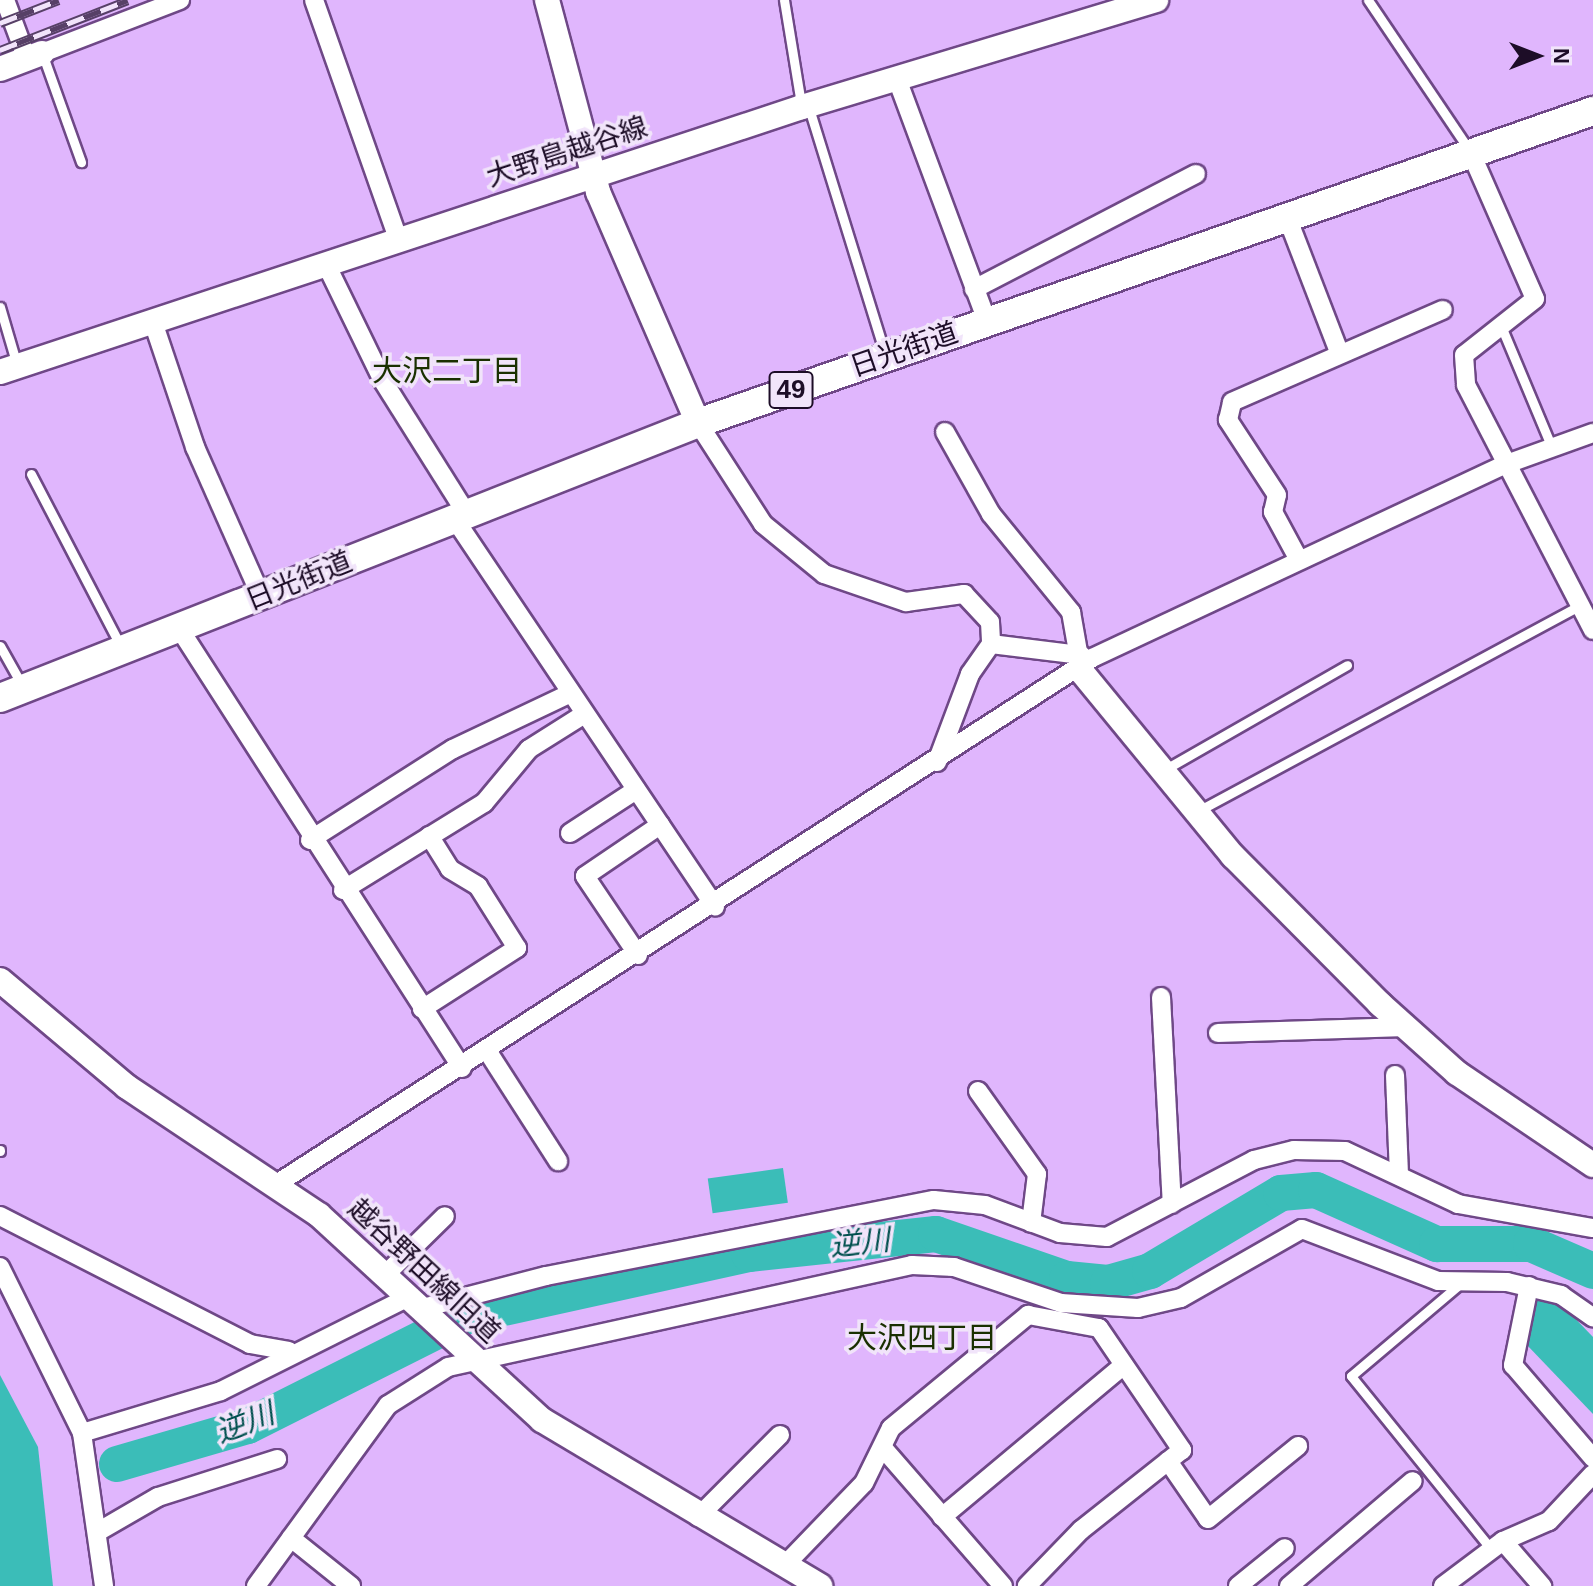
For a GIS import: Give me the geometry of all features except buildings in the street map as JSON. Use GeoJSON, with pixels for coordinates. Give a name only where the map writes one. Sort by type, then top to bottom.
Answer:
{"type":"FeatureCollection","features":[{"type":"Feature","properties":{"kind":"main road","name":"日光街道"},"geometry":{"type":"LineString","coordinates":[[12,693],[698,423],[1593,111]]}},
{"type":"Feature","properties":{"kind":"street"},"geometry":{"type":"LineString","coordinates":[[5,0],[34,56]]}},
{"type":"Feature","properties":{"kind":"street"},"geometry":{"type":"LineString","coordinates":[[0,69],[180,0]]}},
{"type":"Feature","properties":{"kind":"street"},"geometry":{"type":"LineString","coordinates":[[314,0],[398,239]]}},
{"type":"Feature","properties":{"kind":"street"},"geometry":{"type":"LineString","coordinates":[[547,0],[592,175],[698,423],[763,524],[824,574],[906,602],[964,594],[990,622],[991,644],[970,674],[937,762]]}},
{"type":"Feature","properties":{"kind":"street","name":"大野島越谷線"},"geometry":{"type":"LineString","coordinates":[[9,369],[805,106],[1124,5],[1156,0]]}},
{"type":"Feature","properties":{"kind":"street"},"geometry":{"type":"LineString","coordinates":[[897,79],[987,321]]}},
{"type":"Feature","properties":{"kind":"street"},"geometry":{"type":"LineString","coordinates":[[1471,153],[1535,299],[1464,355],[1466,385],[1504,465],[1593,630]]}},
{"type":"Feature","properties":{"kind":"street"},"geometry":{"type":"LineString","coordinates":[[974,289],[1196,174]]}},
{"type":"Feature","properties":{"kind":"street"},"geometry":{"type":"LineString","coordinates":[[1287,217],[1339,352]]}},
{"type":"Feature","properties":{"kind":"street"},"geometry":{"type":"LineString","coordinates":[[326,264],[383,381],[460,516],[569,694],[715,906]]}},
{"type":"Feature","properties":{"kind":"street"},"geometry":{"type":"LineString","coordinates":[[1299,560],[1273,512],[1277,495],[1228,420],[1232,402],[1339,352],[1443,310]]}},
{"type":"Feature","properties":{"kind":"street"},"geometry":{"type":"LineString","coordinates":[[153,322],[195,447],[261,596]]}},
{"type":"Feature","properties":{"kind":"street"},"geometry":{"type":"LineString","coordinates":[[945,432],[991,514],[1071,612],[1080,662],[1197,812],[1291,918],[1405,1027],[1457,1073],[1593,1165]]}},
{"type":"Feature","properties":{"kind":"street"},"geometry":{"type":"LineString","coordinates":[[275,1185],[488,1052],[937,762],[1080,662],[1504,465],[1593,433]]}},
{"type":"Feature","properties":{"kind":"street"},"geometry":{"type":"LineString","coordinates":[[179,628],[310,840],[462,1068]]}},
{"type":"Feature","properties":{"kind":"street"},"geometry":{"type":"LineString","coordinates":[[991,644],[1080,662]]}},
{"type":"Feature","properties":{"kind":"street"},"geometry":{"type":"LineString","coordinates":[[310,840],[453,749],[569,694]]}},
{"type":"Feature","properties":{"kind":"street"},"geometry":{"type":"LineString","coordinates":[[343,890],[484,803],[529,749],[583,715]]}},
{"type":"Feature","properties":{"kind":"street"},"geometry":{"type":"LineString","coordinates":[[570,833],[636,790]]}},
{"type":"Feature","properties":{"kind":"street"},"geometry":{"type":"LineString","coordinates":[[638,955],[585,876],[660,825]]}},
{"type":"Feature","properties":{"kind":"street"},"geometry":{"type":"LineString","coordinates":[[422,1009],[517,948],[478,886],[450,869],[429,836]]}},
{"type":"Feature","properties":{"kind":"street","name":"越谷野田線旧道"},"geometry":{"type":"LineString","coordinates":[[0,980],[127,1087],[275,1185],[387,1273],[469,1354],[566,1437],[802,1579]]}},
{"type":"Feature","properties":{"kind":"street"},"geometry":{"type":"LineString","coordinates":[[1161,997],[1172,1204]]}},
{"type":"Feature","properties":{"kind":"street"},"geometry":{"type":"LineString","coordinates":[[1218,1033],[1405,1027]]}},
{"type":"Feature","properties":{"kind":"street"},"geometry":{"type":"LineString","coordinates":[[488,1052],[558,1161]]}},
{"type":"Feature","properties":{"kind":"street"},"geometry":{"type":"LineString","coordinates":[[1395,1075],[1399,1175]]}},
{"type":"Feature","properties":{"kind":"street"},"geometry":{"type":"LineString","coordinates":[[978,1091],[1037,1174],[1031,1223]]}},
{"type":"Feature","properties":{"kind":"street"},"geometry":{"type":"LineString","coordinates":[[82,1433],[221,1391],[291,1351],[421,1305],[546,1276],[934,1200],[985,1205],[1031,1223],[1107,1237],[1254,1160],[1294,1150],[1345,1151],[1458,1204],[1593,1228]]}},
{"type":"Feature","properties":{"kind":"street"},"geometry":{"type":"LineString","coordinates":[[0,1216],[250,1344],[291,1351]]}},
{"type":"Feature","properties":{"kind":"street"},"geometry":{"type":"LineString","coordinates":[[387,1273],[445,1216]]}},
{"type":"Feature","properties":{"kind":"street"},"geometry":{"type":"LineString","coordinates":[[256,1586],[388,1405],[469,1354],[912,1265],[954,1267],[1061,1303],[1138,1308],[1181,1298],[1302,1229],[1438,1281],[1529,1286],[1561,1295],[1593,1317]]}},
{"type":"Feature","properties":{"kind":"street"},"geometry":{"type":"LineString","coordinates":[[0,1267],[82,1433],[101,1530],[104,1586]]}},
{"type":"Feature","properties":{"kind":"street"},"geometry":{"type":"LineString","coordinates":[[1529,1286],[1513,1365],[1593,1458]]}},
{"type":"Feature","properties":{"kind":"street"},"geometry":{"type":"LineString","coordinates":[[802,1579],[864,1483],[891,1428],[1028,1315],[1099,1328],[1182,1450],[1081,1530],[1027,1586]]}},
{"type":"Feature","properties":{"kind":"street"},"geometry":{"type":"LineString","coordinates":[[942,1517],[1124,1365]]}},
{"type":"Feature","properties":{"kind":"street"},"geometry":{"type":"LineString","coordinates":[[698,1517],[780,1435]]}},
{"type":"Feature","properties":{"kind":"street"},"geometry":{"type":"LineString","coordinates":[[1168,1461],[1208,1519],[1298,1446]]}},
{"type":"Feature","properties":{"kind":"street"},"geometry":{"type":"LineString","coordinates":[[883,1448],[1003,1586]]}},
{"type":"Feature","properties":{"kind":"street"},"geometry":{"type":"LineString","coordinates":[[101,1530],[158,1497],[277,1459]]}},
{"type":"Feature","properties":{"kind":"street"},"geometry":{"type":"LineString","coordinates":[[1443,1586],[1497,1545],[1549,1521],[1593,1474]]}},
{"type":"Feature","properties":{"kind":"street"},"geometry":{"type":"LineString","coordinates":[[1289,1586],[1413,1481]]}},
{"type":"Feature","properties":{"kind":"street"},"geometry":{"type":"LineString","coordinates":[[291,1538],[351,1586]]}},
{"type":"Feature","properties":{"kind":"street"},"geometry":{"type":"LineString","coordinates":[[1497,1545],[1542,1586]]}},
{"type":"Feature","properties":{"kind":"street"},"geometry":{"type":"LineString","coordinates":[[1238,1586],[1285,1548]]}},
{"type":"Feature","properties":{"kind":"lane"},"geometry":{"type":"LineString","coordinates":[[784,0],[805,106],[886,357]]}},
{"type":"Feature","properties":{"kind":"lane"},"geometry":{"type":"LineString","coordinates":[[1368,0],[1471,153]]}},
{"type":"Feature","properties":{"kind":"lane"},"geometry":{"type":"LineString","coordinates":[[34,56],[81,162]]}},
{"type":"Feature","properties":{"kind":"lane"},"geometry":{"type":"LineString","coordinates":[[0,307],[9,369]]}},
{"type":"Feature","properties":{"kind":"lane"},"geometry":{"type":"LineString","coordinates":[[1501,326],[1552,448]]}},
{"type":"Feature","properties":{"kind":"lane"},"geometry":{"type":"LineString","coordinates":[[31,474],[123,650]]}},
{"type":"Feature","properties":{"kind":"lane"},"geometry":{"type":"LineString","coordinates":[[1197,812],[1579,606]]}},
{"type":"Feature","properties":{"kind":"lane"},"geometry":{"type":"LineString","coordinates":[[0,646],[12,693]]}},
{"type":"Feature","properties":{"kind":"lane"},"geometry":{"type":"LineString","coordinates":[[1164,770],[1347,665]]}},
{"type":"Feature","properties":{"kind":"lane"},"geometry":{"type":"LineString","coordinates":[[1461,1283],[1351,1376],[1497,1545]]}},
{"type":"Feature","properties":{"kind":"shaded area"},"geometry":{"type":"Polygon","coordinates":[[[783,1168],[788,1203],[713,1213],[708,1179],[783,1168]]]}},
{"type":"Feature","properties":{"kind":"shaded area"},"geometry":{"type":"Polygon","coordinates":[[[1537,1298],[1565,1308],[1593,1337],[1593,1414],[1526,1344],[1537,1298]]]}},
{"type":"Feature","properties":{"kind":"shaded area"},"geometry":{"type":"Polygon","coordinates":[[[0,1375],[38,1447],[53,1586],[0,1586],[0,1375]]]}},
{"type":"Feature","properties":{"kind":"waterway","name":"逆川"},"geometry":{"type":"LineString","coordinates":[[117,1464],[248,1426],[467,1316],[749,1254],[936,1234],[1067,1279],[1108,1283],[1150,1271],[1281,1193],[1316,1190],[1437,1244],[1531,1244],[1593,1271]]}},
{"type":"Feature","properties":{"kind":"railway"},"geometry":{"type":"LineString","coordinates":[[0,23],[59,0]]}},
{"type":"Feature","properties":{"kind":"railway"},"geometry":{"type":"LineString","coordinates":[[0,50],[128,0]]}},
{"type":"Feature","properties":{"kind":"district","name":"大沢二丁目"},"geometry":{"type":"Point","coordinates":[447,371]}},
{"type":"Feature","properties":{"kind":"district","name":"大沢四丁目"},"geometry":{"type":"Point","coordinates":[922,1338]}}]}
